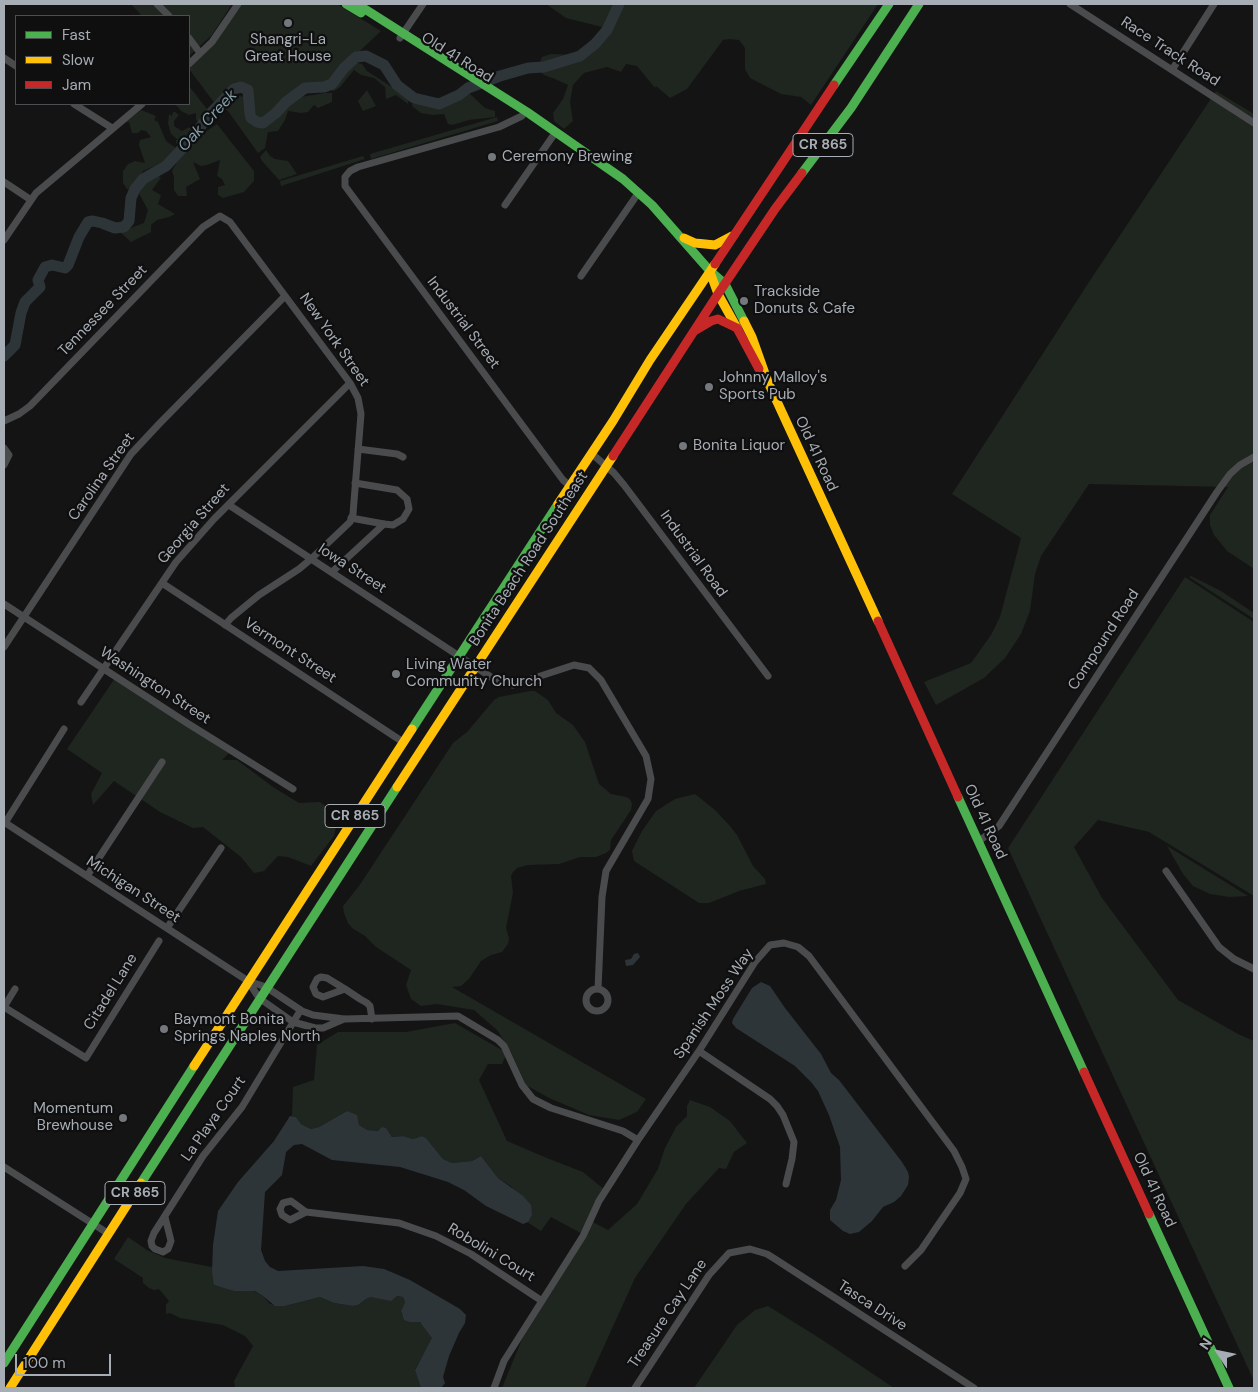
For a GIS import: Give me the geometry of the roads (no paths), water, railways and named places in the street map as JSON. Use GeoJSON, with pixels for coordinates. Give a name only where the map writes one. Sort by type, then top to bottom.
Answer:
{"type":"FeatureCollection","features":[{"type":"Feature","properties":{"kind":"main road","name":"Old 41 Road"},"geometry":{"type":"LineString","coordinates":[[346,4],[402,36],[546,125],[623,179],[639,192],[710,272],[725,284],[752,337],[768,382],[1229,1388]]}},
{"type":"Feature","properties":{"kind":"main road","name":"Old 41 Road"},"geometry":{"type":"LineString","coordinates":[[357,4],[402,36]]}},
{"type":"Feature","properties":{"kind":"main road","name":"Bonita Beach Road Southeast"},"geometry":{"type":"LineString","coordinates":[[4,1363],[248,981],[650,360],[889,4]]}},
{"type":"Feature","properties":{"kind":"main road","name":"Bonita Beach Road Southeast"},"geometry":{"type":"LineString","coordinates":[[10,1388],[266,987],[718,294],[775,209],[850,108],[919,4]]}},
{"type":"Feature","properties":{"kind":"main road","name":"Old 41 Road"},"geometry":{"type":"LineString","coordinates":[[491,92],[542,129],[555,133]]}},
{"type":"Feature","properties":{"kind":"main road"},"geometry":{"type":"LineString","coordinates":[[679,236],[695,243],[715,245],[729,238],[742,225]]}},
{"type":"Feature","properties":{"kind":"main road","name":"Old 41 Road"},"geometry":{"type":"LineString","coordinates":[[710,272],[718,294],[747,349],[768,382]]}},
{"type":"Feature","properties":{"kind":"main road"},"geometry":{"type":"LineString","coordinates":[[694,331],[718,319],[737,328]]}},
{"type":"Feature","properties":{"kind":"street"},"geometry":{"type":"LineString","coordinates":[[157,4],[168,15]]}},
{"type":"Feature","properties":{"kind":"street"},"geometry":{"type":"LineString","coordinates":[[190,63],[212,42],[238,4]]}},
{"type":"Feature","properties":{"kind":"street"},"geometry":{"type":"LineString","coordinates":[[402,36],[423,4]]}},
{"type":"Feature","properties":{"kind":"street","name":"Race Track Road"},"geometry":{"type":"LineString","coordinates":[[1070,4],[1254,123]]}},
{"type":"Feature","properties":{"kind":"street"},"geometry":{"type":"LineString","coordinates":[[1172,70],[1214,4]]}},
{"type":"Feature","properties":{"kind":"street"},"geometry":{"type":"LineString","coordinates":[[190,39],[200,53]]}},
{"type":"Feature","properties":{"kind":"street"},"geometry":{"type":"LineString","coordinates":[[4,58],[15,65]]}},
{"type":"Feature","properties":{"kind":"street"},"geometry":{"type":"LineString","coordinates":[[76,105],[112,128]]}},
{"type":"Feature","properties":{"kind":"street"},"geometry":{"type":"LineString","coordinates":[[4,240],[31,200],[47,183],[141,105]]}},
{"type":"Feature","properties":{"kind":"street","name":"Industrial Street"},"geometry":{"type":"LineString","coordinates":[[522,116],[499,127],[364,165],[348,173],[345,177],[345,186],[563,480],[570,486]]}},
{"type":"Feature","properties":{"kind":"street"},"geometry":{"type":"LineString","coordinates":[[506,205],[555,133]]}},
{"type":"Feature","properties":{"kind":"street"},"geometry":{"type":"LineString","coordinates":[[4,182],[31,200]]}},
{"type":"Feature","properties":{"kind":"street"},"geometry":{"type":"LineString","coordinates":[[581,276],[639,192]]}},
{"type":"Feature","properties":{"kind":"street","name":"New York Street"},"geometry":{"type":"LineString","coordinates":[[220,216],[230,222],[355,390],[360,406],[351,518]]}},
{"type":"Feature","properties":{"kind":"street","name":"Tennessee Street"},"geometry":{"type":"LineString","coordinates":[[4,421],[30,406],[204,228],[220,216]]}},
{"type":"Feature","properties":{"kind":"street","name":"Carolina Street"},"geometry":{"type":"LineString","coordinates":[[4,647],[131,454],[285,296]]}},
{"type":"Feature","properties":{"kind":"street","name":"Georgia Street"},"geometry":{"type":"LineString","coordinates":[[81,702],[162,583],[194,541],[350,383]]}},
{"type":"Feature","properties":{"kind":"street"},"geometry":{"type":"LineString","coordinates":[[4,448],[9,455],[4,465]]}},
{"type":"Feature","properties":{"kind":"street"},"geometry":{"type":"LineString","coordinates":[[358,449],[397,454],[403,457]]}},
{"type":"Feature","properties":{"kind":"street","name":"Industrial Road"},"geometry":{"type":"LineString","coordinates":[[591,453],[614,473],[768,676]]}},
{"type":"Feature","properties":{"kind":"street","name":"Compound Road"},"geometry":{"type":"LineString","coordinates":[[979,841],[999,826],[1216,492],[1230,474],[1240,465],[1254,457]]}},
{"type":"Feature","properties":{"kind":"street"},"geometry":{"type":"LineString","coordinates":[[225,625],[259,595],[312,559],[345,528],[351,518],[384,524],[397,524],[406,516],[409,504],[397,490],[355,483]]}},
{"type":"Feature","properties":{"kind":"street","name":"Iowa Street"},"geometry":{"type":"LineString","coordinates":[[229,505],[497,681],[513,685],[574,665],[589,668],[601,680],[646,756],[651,779],[648,799],[606,872],[602,897],[598,989]]}},
{"type":"Feature","properties":{"kind":"street"},"geometry":{"type":"LineString","coordinates":[[332,572],[384,524]]}},
{"type":"Feature","properties":{"kind":"street","name":"Vermont Street"},"geometry":{"type":"LineString","coordinates":[[162,583],[403,742]]}},
{"type":"Feature","properties":{"kind":"street","name":"Washington Street"},"geometry":{"type":"LineString","coordinates":[[4,604],[293,789]]}},
{"type":"Feature","properties":{"kind":"street"},"geometry":{"type":"LineString","coordinates":[[4,822],[64,729]]}},
{"type":"Feature","properties":{"kind":"street"},"geometry":{"type":"LineString","coordinates":[[87,876],[162,762]]}},
{"type":"Feature","properties":{"kind":"street","name":"Michigan Street"},"geometry":{"type":"LineString","coordinates":[[4,822],[248,981]]}},
{"type":"Feature","properties":{"kind":"street"},"geometry":{"type":"LineString","coordinates":[[168,928],[221,848]]}},
{"type":"Feature","properties":{"kind":"street"},"geometry":{"type":"LineString","coordinates":[[1166,871],[1219,947],[1234,959],[1254,969]]}},
{"type":"Feature","properties":{"kind":"street","name":"Citadel Lane"},"geometry":{"type":"LineString","coordinates":[[4,1007],[86,1058],[160,941]]}},
{"type":"Feature","properties":{"kind":"street","name":"Spanish Moss Way"},"geometry":{"type":"LineString","coordinates":[[494,1388],[504,1361],[583,1236],[599,1201],[756,962],[770,946],[784,943],[798,947],[809,956],[954,1151],[962,1167],[966,1180],[960,1193],[921,1250],[905,1266]]}},
{"type":"Feature","properties":{"kind":"street"},"geometry":{"type":"LineString","coordinates":[[248,981],[266,987],[300,1011],[313,1015],[344,1020],[458,1016],[498,1040],[504,1046],[522,1085],[533,1099],[551,1108],[623,1131],[638,1140]]}},
{"type":"Feature","properties":{"kind":"street"},"geometry":{"type":"LineString","coordinates":[[248,981],[259,998],[293,1022],[315,1028],[323,1028],[344,1020]]}},
{"type":"Feature","properties":{"kind":"street"},"geometry":{"type":"LineString","coordinates":[[4,1007],[15,989]]}},
{"type":"Feature","properties":{"kind":"street"},"geometry":{"type":"LineString","coordinates":[[345,989],[370,1006],[372,1019]]}},
{"type":"Feature","properties":{"kind":"street","name":"La Playa Court"},"geometry":{"type":"LineString","coordinates":[[164,1217],[203,1156],[242,1107],[300,1011]]}},
{"type":"Feature","properties":{"kind":"street"},"geometry":{"type":"LineString","coordinates":[[699,1051],[770,1099],[783,1115],[794,1142],[786,1184]]}},
{"type":"Feature","properties":{"kind":"street"},"geometry":{"type":"LineString","coordinates":[[4,1167],[109,1234]]}},
{"type":"Feature","properties":{"kind":"street","name":"Robolini Court"},"geometry":{"type":"LineString","coordinates":[[306,1212],[399,1223],[436,1236],[471,1254],[542,1301]]}},
{"type":"Feature","properties":{"kind":"street","name":"Treasure Cay Lane"},"geometry":{"type":"LineString","coordinates":[[635,1388],[720,1261],[729,1253],[753,1250]]}},
{"type":"Feature","properties":{"kind":"street","name":"Tasca Drive"},"geometry":{"type":"LineString","coordinates":[[753,1250],[775,1258],[974,1388]]}},
{"type":"Feature","properties":{"kind":"waterway","name":"Oak Creek"},"geometry":{"type":"LineString","coordinates":[[4,356],[15,345],[25,302],[40,287],[38,280],[45,267],[52,265],[65,268],[68,265],[79,237],[88,222],[93,221],[115,228],[124,227],[129,221],[131,198],[135,189],[143,179],[166,166],[195,135],[208,116],[234,89],[241,87],[248,90],[251,118],[263,123],[305,88],[324,87],[332,84],[344,68],[356,57],[366,56],[384,65],[397,85],[414,98],[439,104],[459,95],[468,88],[500,76],[528,68],[544,67],[580,56],[595,44],[607,30],[619,4]]}},
{"type":"Feature","properties":{"kind":"place","name":"Shangri-La Great House"},"geometry":{"type":"Point","coordinates":[288,23]}},
{"type":"Feature","properties":{"kind":"place","name":"Ceremony Brewing"},"geometry":{"type":"Point","coordinates":[492,157]}},
{"type":"Feature","properties":{"kind":"place","name":"Trackside Donuts & Cafe"},"geometry":{"type":"Point","coordinates":[744,301]}},
{"type":"Feature","properties":{"kind":"place","name":"Johnny Malloy's Sports Pub"},"geometry":{"type":"Point","coordinates":[709,387]}},
{"type":"Feature","properties":{"kind":"place","name":"Bonita Liquor"},"geometry":{"type":"Point","coordinates":[683,446]}},
{"type":"Feature","properties":{"kind":"place","name":"Living Water Community Church"},"geometry":{"type":"Point","coordinates":[396,674]}},
{"type":"Feature","properties":{"kind":"place","name":"Baymont Bonita Springs Naples North"},"geometry":{"type":"Point","coordinates":[164,1029]}},
{"type":"Feature","properties":{"kind":"place","name":"Momentum Brewhouse"},"geometry":{"type":"Point","coordinates":[123,1118]}}]}
